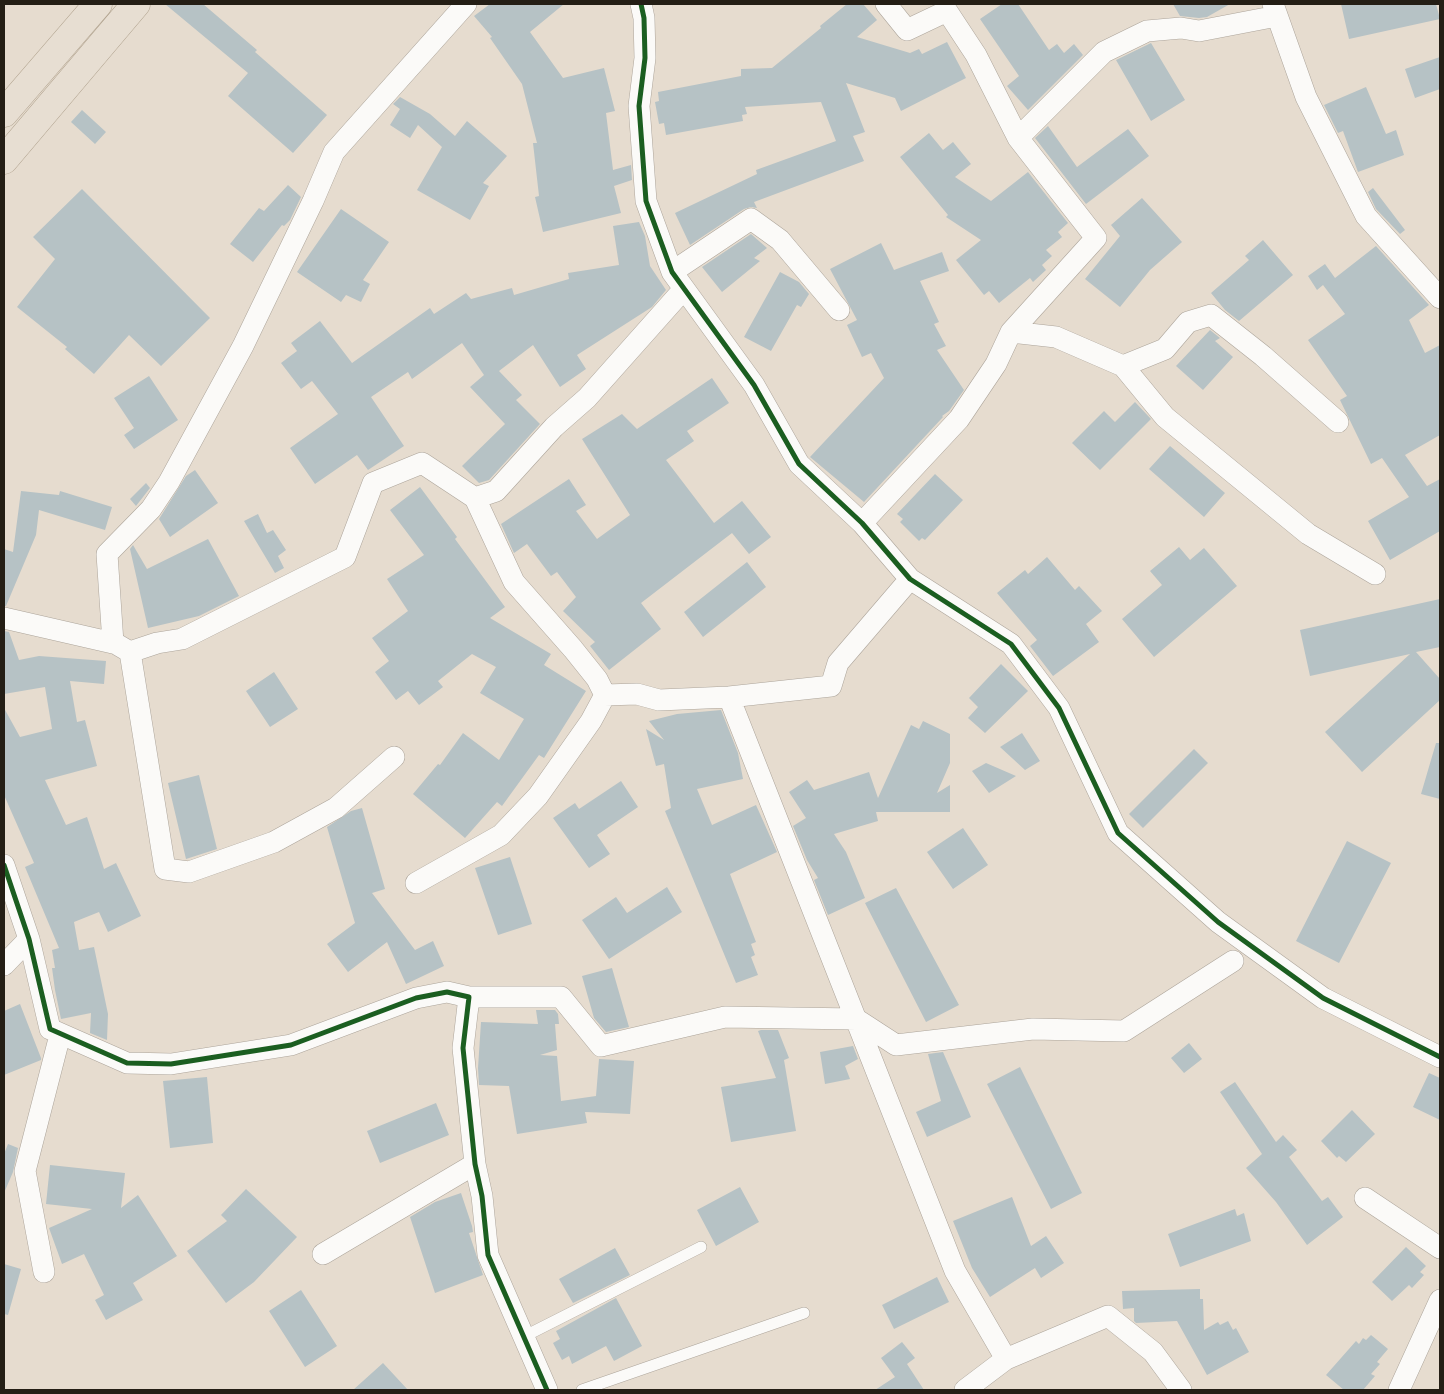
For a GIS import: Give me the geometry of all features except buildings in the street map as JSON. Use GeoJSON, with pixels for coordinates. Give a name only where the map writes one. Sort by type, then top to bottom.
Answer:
{"type":"FeatureCollection","features":[{"type":"Feature","properties":{"kind":"highway"},"geometry":{"type":"LineString","coordinates":[[4,113],[98,4]]}},
{"type":"Feature","properties":{"kind":"highway"},"geometry":{"type":"LineString","coordinates":[[4,160],[136,4]]}},
{"type":"Feature","properties":{"kind":"street"},"geometry":{"type":"LineString","coordinates":[[394,757],[336,808],[274,842],[189,872],[165,869],[121,647],[107,554],[151,509],[169,482],[243,346],[313,201],[334,152],[466,4]]}},
{"type":"Feature","properties":{"kind":"street"},"geometry":{"type":"LineString","coordinates":[[640,4],[644,18],[645,58],[639,106],[646,201],[672,272],[683,290],[754,385],[799,464],[862,522],[910,579],[1012,644],[1059,708],[1118,833],[1218,922],[1323,998],[1440,1056]]}},
{"type":"Feature","properties":{"kind":"street"},"geometry":{"type":"LineString","coordinates":[[862,522],[959,419],[996,364],[1011,332],[1096,238],[1018,138],[976,55],[947,11],[907,30],[886,4]]}},
{"type":"Feature","properties":{"kind":"street"},"geometry":{"type":"LineString","coordinates":[[1018,138],[1104,52],[1147,31],[1181,28],[1199,31],[1275,10],[1306,97],[1366,216],[1440,298]]}},
{"type":"Feature","properties":{"kind":"street"},"geometry":{"type":"LineString","coordinates":[[672,272],[751,219],[780,240],[839,310]]}},
{"type":"Feature","properties":{"kind":"street"},"geometry":{"type":"LineString","coordinates":[[475,498],[496,491],[554,428],[587,398],[683,290]]}},
{"type":"Feature","properties":{"kind":"street"},"geometry":{"type":"LineString","coordinates":[[1123,366],[1164,349],[1188,322],[1211,315],[1263,356],[1338,422]]}},
{"type":"Feature","properties":{"kind":"street"},"geometry":{"type":"LineString","coordinates":[[1011,332],[1056,338],[1123,366],[1165,417],[1308,534],[1375,574]]}},
{"type":"Feature","properties":{"kind":"street"},"geometry":{"type":"LineString","coordinates":[[4,618],[121,647],[182,639],[345,557],[373,483],[422,463],[475,498],[514,582],[597,679],[605,696]]}},
{"type":"Feature","properties":{"kind":"street"},"geometry":{"type":"LineString","coordinates":[[605,696],[637,694],[659,700],[729,696],[832,686],[838,663],[910,579]]}},
{"type":"Feature","properties":{"kind":"street"},"geometry":{"type":"LineString","coordinates":[[416,883],[501,834],[538,796],[591,721],[605,696]]}},
{"type":"Feature","properties":{"kind":"street"},"geometry":{"type":"LineString","coordinates":[[729,696],[955,1271],[1006,1359]]}},
{"type":"Feature","properties":{"kind":"street"},"geometry":{"type":"LineString","coordinates":[[4,865],[29,939],[50,1029],[60,1035],[127,1062],[171,1064],[291,1045],[416,998],[447,992],[470,996],[561,997],[601,1046],[725,1017],[856,1019],[896,1045],[1033,1029],[1124,1031],[1233,961]]}},
{"type":"Feature","properties":{"kind":"street"},"geometry":{"type":"LineString","coordinates":[[4,965],[29,939]]}},
{"type":"Feature","properties":{"kind":"street"},"geometry":{"type":"LineString","coordinates":[[470,996],[462,1048],[475,1164],[482,1196],[488,1254],[547,1390]]}},
{"type":"Feature","properties":{"kind":"street"},"geometry":{"type":"LineString","coordinates":[[44,1272],[25,1171],[60,1035]]}},
{"type":"Feature","properties":{"kind":"street"},"geometry":{"type":"LineString","coordinates":[[323,1254],[475,1164]]}},
{"type":"Feature","properties":{"kind":"street"},"geometry":{"type":"LineString","coordinates":[[1366,1198],[1440,1248]]}},
{"type":"Feature","properties":{"kind":"street"},"geometry":{"type":"LineString","coordinates":[[1399,1390],[1440,1300]]}},
{"type":"Feature","properties":{"kind":"street"},"geometry":{"type":"LineString","coordinates":[[965,1390],[1006,1359],[1108,1316],[1152,1352],[1181,1390]]}},
{"type":"Feature","properties":{"kind":"lane"},"geometry":{"type":"LineString","coordinates":[[523,1337],[701,1247]]}},
{"type":"Feature","properties":{"kind":"lane"},"geometry":{"type":"LineString","coordinates":[[582,1390],[804,1313]]}},
{"type":"Feature","properties":{"kind":"cycle path"},"geometry":{"type":"LineString","coordinates":[[641,4],[644,18],[645,58],[639,106],[646,201],[672,272],[754,385],[799,464],[862,523],[910,579],[1011,644],[1059,708],[1118,833],[1218,922],[1323,998],[1440,1057]]}},
{"type":"Feature","properties":{"kind":"cycle path"},"geometry":{"type":"LineString","coordinates":[[4,865],[29,939],[50,1029],[127,1063],[171,1064],[291,1045],[416,998],[447,992],[469,997],[463,1048],[475,1164],[482,1196],[488,1255],[547,1390]]}}]}
